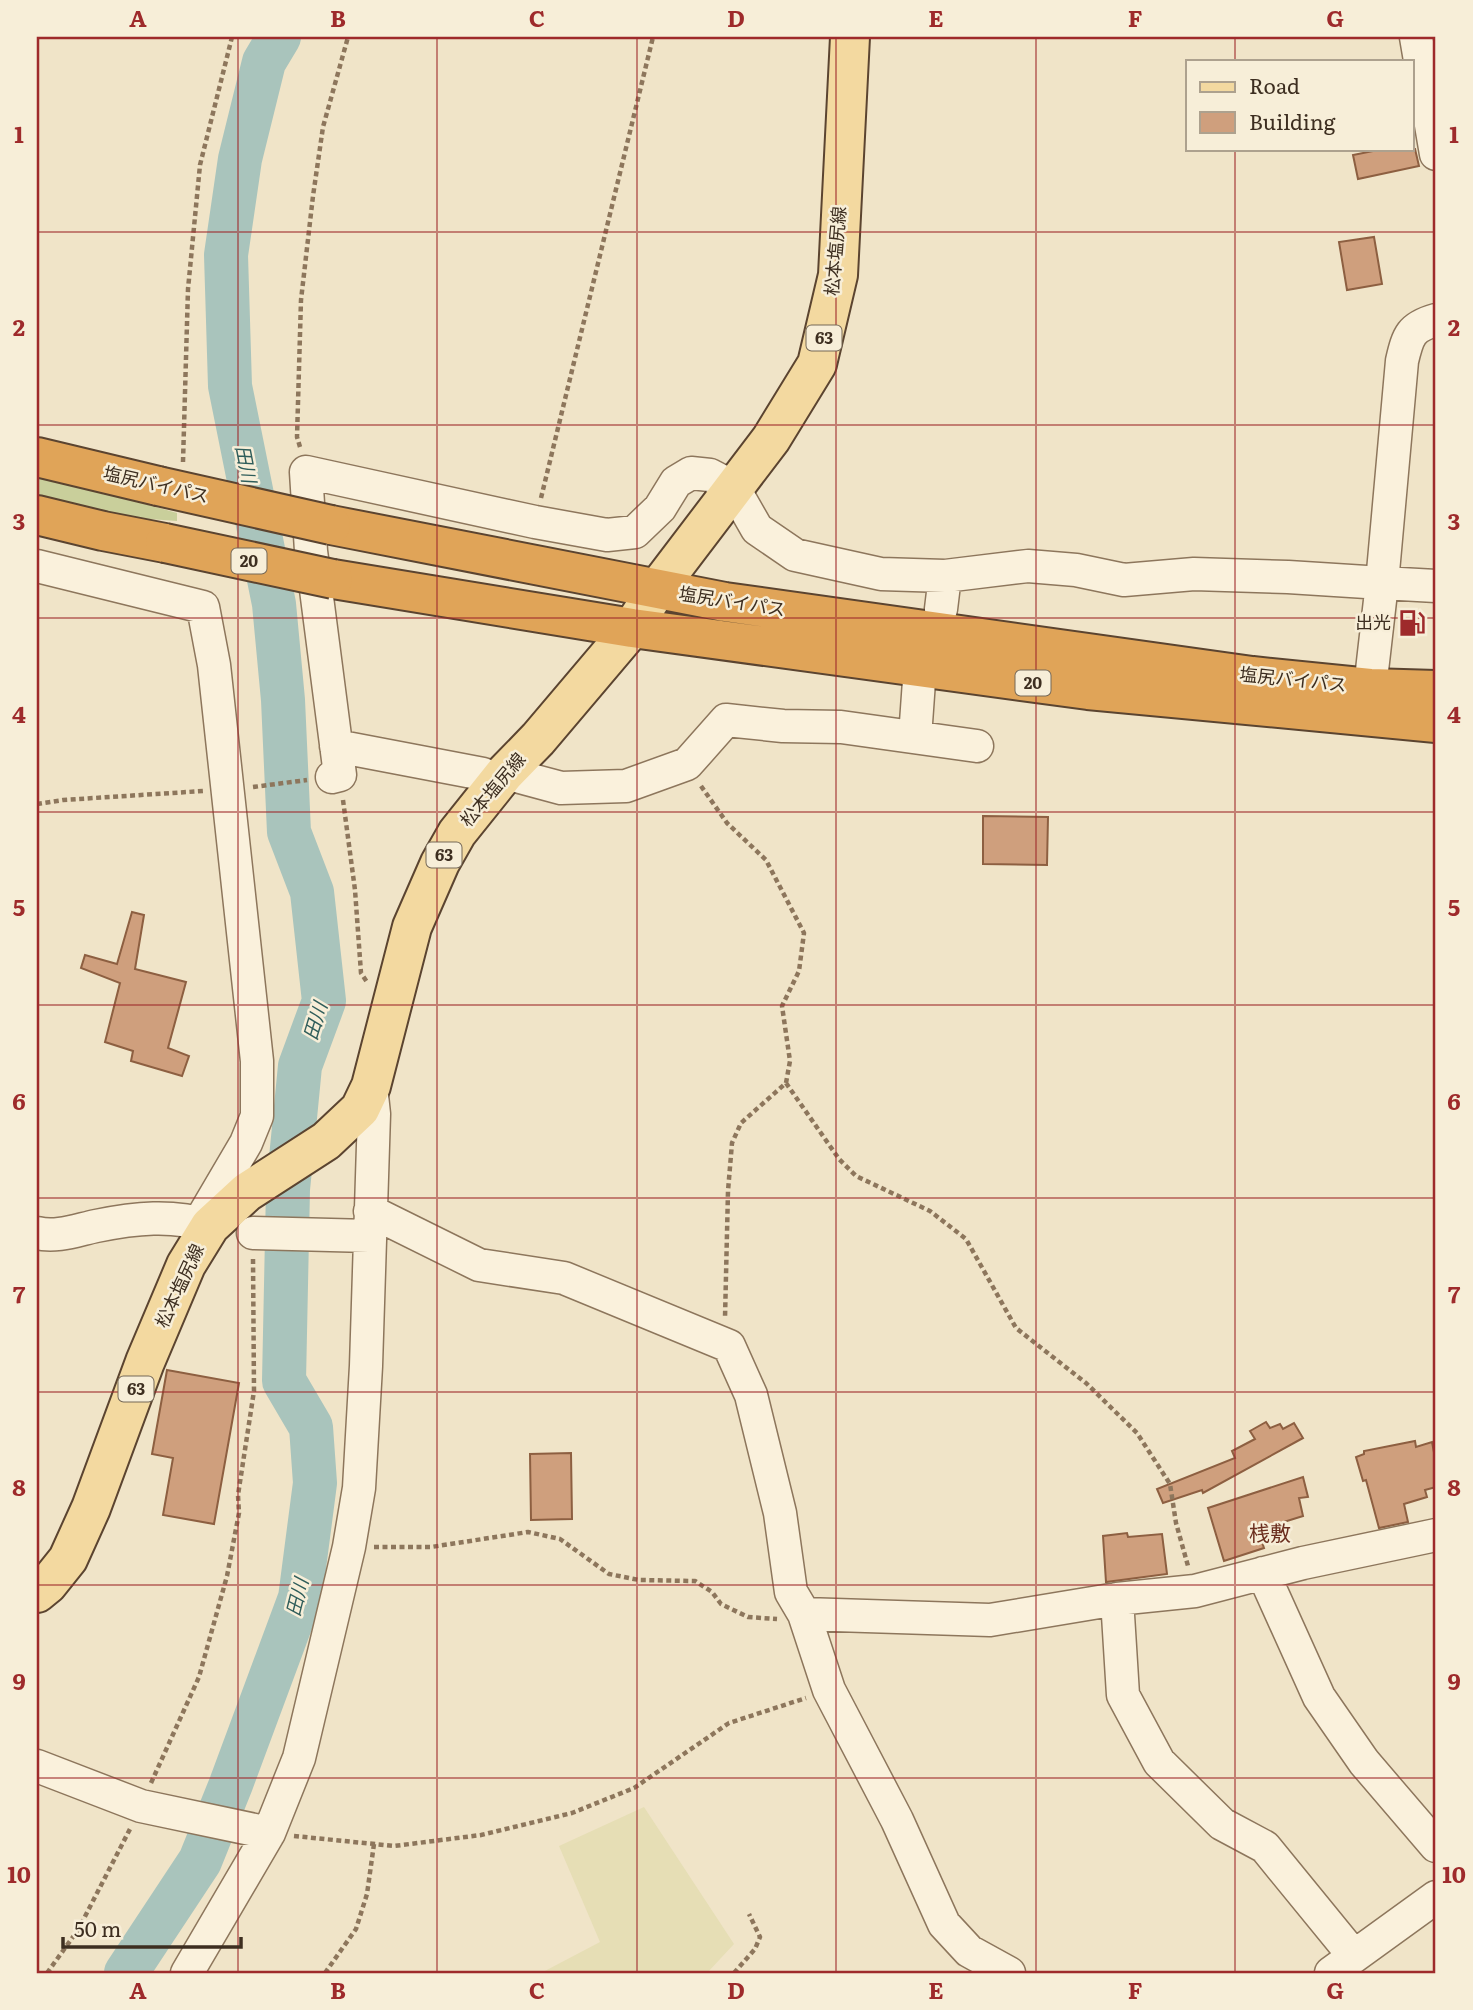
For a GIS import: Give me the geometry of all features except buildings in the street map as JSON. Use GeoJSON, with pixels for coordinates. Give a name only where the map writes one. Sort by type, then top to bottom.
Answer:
{"type":"FeatureCollection","features":[{"type":"Feature","properties":{"kind":"highway","name":"塩尻バイパス"},"geometry":{"type":"LineString","coordinates":[[37,457],[171,479],[331,525],[725,602],[1252,676],[1370,688],[1436,690]]}},
{"type":"Feature","properties":{"kind":"highway","name":"塩尻バイパス"},"geometry":{"type":"LineString","coordinates":[[37,515],[333,579],[632,628],[1088,690],[1436,723]]}},
{"type":"Feature","properties":{"kind":"main road","name":"松本塩尻線"},"geometry":{"type":"LineString","coordinates":[[37,1593],[68,1559],[91,1508],[145,1362],[204,1225],[247,1192],[326,1141],[359,1109],[371,1086],[412,927],[440,863],[457,833],[500,778],[538,739],[632,628],[657,589],[771,439],[817,364],[838,275],[850,37]]}},
{"type":"Feature","properties":{"kind":"street"},"geometry":{"type":"LineString","coordinates":[[1416,37],[1436,154]]}},
{"type":"Feature","properties":{"kind":"street"},"geometry":{"type":"LineString","coordinates":[[1370,688],[1402,361],[1406,341],[1419,325],[1436,320]]}},
{"type":"Feature","properties":{"kind":"street"},"geometry":{"type":"LineString","coordinates":[[977,746],[841,727],[783,726],[726,720],[687,764],[626,786],[561,788],[483,774],[336,766],[311,551],[306,472],[607,535],[635,532],[660,508],[676,482],[691,473],[710,475],[733,487],[757,528],[795,555],[881,574],[945,576],[1028,566],[1076,570],[1124,580],[1194,574],[1288,576],[1436,586]]}},
{"type":"Feature","properties":{"kind":"street"},"geometry":{"type":"LineString","coordinates":[[37,566],[203,607],[214,665],[229,790],[257,1061],[257,1116],[204,1225],[166,1217],[123,1220],[63,1233],[37,1233]]}},
{"type":"Feature","properties":{"kind":"street"},"geometry":{"type":"LineString","coordinates":[[941,609],[945,576]]}},
{"type":"Feature","properties":{"kind":"street"},"geometry":{"type":"LineString","coordinates":[[915,737],[920,667]]}},
{"type":"Feature","properties":{"kind":"street"},"geometry":{"type":"LineString","coordinates":[[187,1973],[299,1758],[349,1547],[359,1488],[366,1366],[366,1227],[374,1114],[371,1086]]}},
{"type":"Feature","properties":{"kind":"street"},"geometry":{"type":"LineString","coordinates":[[257,1233],[366,1227],[479,1265],[564,1278],[729,1346],[751,1395],[780,1513],[791,1592],[806,1618],[829,1690],[897,1820],[944,1924],[969,1951],[1009,1973]]}},
{"type":"Feature","properties":{"kind":"street"},"geometry":{"type":"LineString","coordinates":[[806,1618],[990,1620],[1117,1599],[1195,1591],[1263,1573],[1436,1535]]}},
{"type":"Feature","properties":{"kind":"street"},"geometry":{"type":"LineString","coordinates":[[1263,1573],[1319,1698],[1364,1762],[1436,1846]]}},
{"type":"Feature","properties":{"kind":"street"},"geometry":{"type":"LineString","coordinates":[[1117,1599],[1123,1695],[1159,1762],[1222,1824],[1265,1847],[1345,1945],[1340,1966]]}},
{"type":"Feature","properties":{"kind":"street"},"geometry":{"type":"LineString","coordinates":[[37,1766],[146,1807],[261,1831]]}},
{"type":"Feature","properties":{"kind":"street"},"geometry":{"type":"LineString","coordinates":[[1340,1966],[1436,1897]]}},
{"type":"Feature","properties":{"kind":"path"},"geometry":{"type":"LineString","coordinates":[[171,479],[183,422],[188,289],[200,165],[232,37]]}},
{"type":"Feature","properties":{"kind":"path"},"geometry":{"type":"LineString","coordinates":[[306,472],[297,437],[301,300],[323,127],[348,37]]}},
{"type":"Feature","properties":{"kind":"path"},"geometry":{"type":"LineString","coordinates":[[535,522],[653,37]]}},
{"type":"Feature","properties":{"kind":"path"},"geometry":{"type":"LineString","coordinates":[[687,764],[727,823],[766,860],[804,933],[799,971],[782,1006],[790,1061],[786,1083],[741,1123],[732,1143],[728,1191],[725,1320],[729,1346]]}},
{"type":"Feature","properties":{"kind":"path"},"geometry":{"type":"LineString","coordinates":[[37,804],[229,790],[336,766],[355,890],[361,973],[375,995],[391,1003]]}},
{"type":"Feature","properties":{"kind":"path"},"geometry":{"type":"LineString","coordinates":[[786,1083],[839,1159],[856,1177],[930,1211],[966,1239],[1016,1328],[1086,1383],[1137,1433],[1170,1484],[1176,1523],[1195,1591]]}},
{"type":"Feature","properties":{"kind":"path"},"geometry":{"type":"LineString","coordinates":[[47,1973],[78,1930],[146,1807],[199,1677],[227,1576],[239,1513],[237,1495],[254,1391],[257,1233]]}},
{"type":"Feature","properties":{"kind":"path"},"geometry":{"type":"LineString","coordinates":[[349,1547],[431,1547],[528,1532],[560,1539],[609,1574],[639,1580],[695,1581],[712,1592],[721,1604],[748,1617],[806,1618]]}},
{"type":"Feature","properties":{"kind":"path"},"geometry":{"type":"LineString","coordinates":[[261,1831],[394,1846],[481,1835],[572,1813],[634,1788],[729,1723],[829,1690]]}},
{"type":"Feature","properties":{"kind":"path"},"geometry":{"type":"LineString","coordinates":[[325,1973],[356,1929],[367,1894],[374,1844]]}},
{"type":"Feature","properties":{"kind":"path"},"geometry":{"type":"LineString","coordinates":[[734,1973],[755,1949],[760,1937],[749,1914]]}},
{"type":"Feature","properties":{"kind":"shaded area"},"geometry":{"type":"Polygon","coordinates":[[[644,1807],[734,1944],[707,1973],[541,1973],[600,1942],[559,1846],[644,1807]]]}},
{"type":"Feature","properties":{"kind":"green space"},"geometry":{"type":"Polygon","coordinates":[[[37,473],[177,513],[177,521],[108,516],[37,499],[37,473]]]}},
{"type":"Feature","properties":{"kind":"waterway","name":"田川"},"geometry":{"type":"LineString","coordinates":[[126,1973],[200,1861],[231,1784],[300,1598],[315,1483],[311,1427],[284,1381],[288,1189],[300,1066],[324,1001],[312,892],[289,832],[283,700],[274,604],[230,386],[226,255],[240,159],[264,62],[279,37]]}},
{"type":"Feature","properties":{"kind":"place","name":"出光"},"geometry":{"type":"Point","coordinates":[1412,623]}},
{"type":"Feature","properties":{"kind":"district","name":"桟敷"},"geometry":{"type":"Point","coordinates":[1270,1534]}}]}
